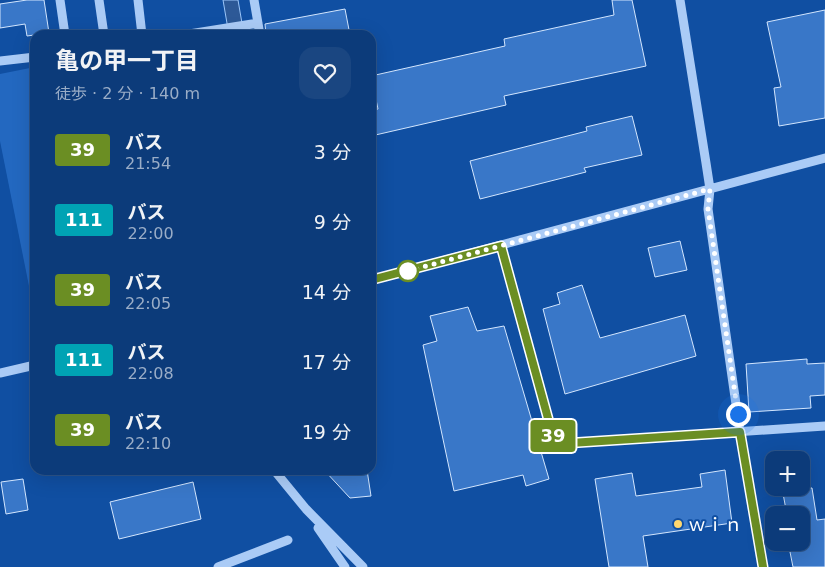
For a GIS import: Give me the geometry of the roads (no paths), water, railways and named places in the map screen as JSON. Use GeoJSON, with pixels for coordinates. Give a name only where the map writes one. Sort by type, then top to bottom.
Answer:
{"type":"FeatureCollection","features":[{"type":"Feature","properties":{"kind":"street"},"geometry":{"type":"LineString","coordinates":[[60,0],[64,30]]}},
{"type":"Feature","properties":{"kind":"street"},"geometry":{"type":"LineString","coordinates":[[99,0],[103,30]]}},
{"type":"Feature","properties":{"kind":"street"},"geometry":{"type":"LineString","coordinates":[[138,0],[141,30]]}},
{"type":"Feature","properties":{"kind":"street"},"geometry":{"type":"LineString","coordinates":[[254,0],[259,30]]}},
{"type":"Feature","properties":{"kind":"street"},"geometry":{"type":"LineString","coordinates":[[680,0],[710,189],[708,209],[740,432],[763,567]]}},
{"type":"Feature","properties":{"kind":"street"},"geometry":{"type":"LineString","coordinates":[[212,30],[258,23]]}},
{"type":"Feature","properties":{"kind":"street"},"geometry":{"type":"LineString","coordinates":[[0,61],[30,58]]}},
{"type":"Feature","properties":{"kind":"street"},"geometry":{"type":"LineString","coordinates":[[376,279],[825,158]]}},
{"type":"Feature","properties":{"kind":"street"},"geometry":{"type":"LineString","coordinates":[[501,246],[555,444],[825,426]]}},
{"type":"Feature","properties":{"kind":"street"},"geometry":{"type":"LineString","coordinates":[[0,373],[30,366]]}},
{"type":"Feature","properties":{"kind":"street"},"geometry":{"type":"LineString","coordinates":[[278,475],[306,509],[363,567]]}},
{"type":"Feature","properties":{"kind":"street"},"geometry":{"type":"LineString","coordinates":[[306,509],[344,567]]}},
{"type":"Feature","properties":{"kind":"street"},"geometry":{"type":"LineString","coordinates":[[218,567],[288,540]]}},
{"type":"Feature","properties":{"kind":"place","name":"ｗｉｎ"},"geometry":{"type":"Point","coordinates":[678,524]}}]}
